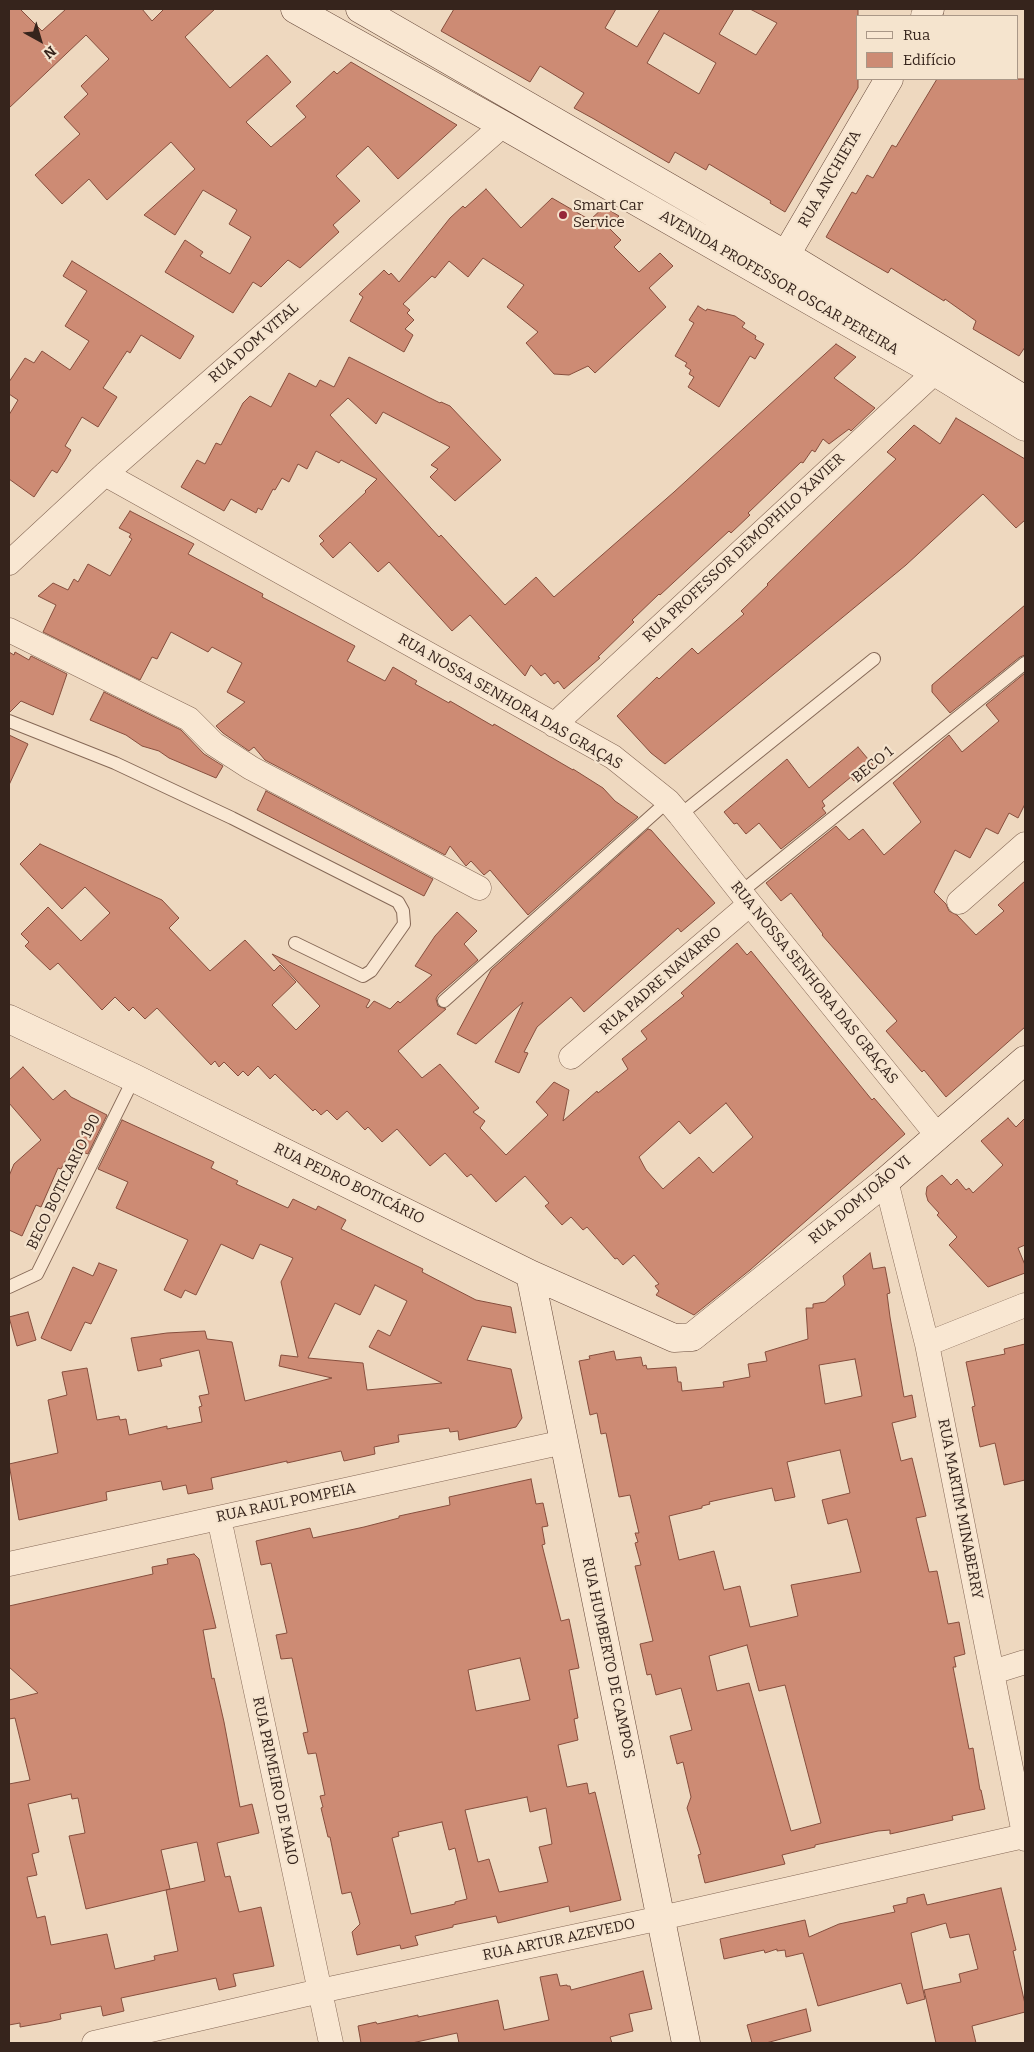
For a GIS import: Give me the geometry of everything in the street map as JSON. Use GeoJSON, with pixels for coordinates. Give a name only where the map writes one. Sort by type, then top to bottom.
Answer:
{"type":"FeatureCollection","features":[{"type":"Feature","properties":{"kind":"street","name":"AVENIDA PROFESSOR OSCAR PEREIRA"},"geometry":{"type":"LineString","coordinates":[[295,9],[503,125],[935,372],[1025,427]]}},
{"type":"Feature","properties":{"kind":"street","name":"AVENIDA PROFESSOR OSCAR PEREIRA"},"geometry":{"type":"LineString","coordinates":[[360,9],[786,255],[1025,400]]}},
{"type":"Feature","properties":{"kind":"street","name":"RUA ANCHIETA"},"geometry":{"type":"LineString","coordinates":[[772,279],[888,80]]}},
{"type":"Feature","properties":{"kind":"street","name":"RUA DOM VITAL"},"geometry":{"type":"LineString","coordinates":[[9,563],[105,474],[503,125]]}},
{"type":"Feature","properties":{"kind":"street","name":"RUA PROFESSOR DEMOPHILO XAVIER"},"geometry":{"type":"LineString","coordinates":[[554,725],[935,372]]}},
{"type":"Feature","properties":{"kind":"street","name":"RUA NOSSA SENHORA DAS GRAÇAS"},"geometry":{"type":"LineString","coordinates":[[105,474],[613,757],[674,808],[937,1135]]}},
{"type":"Feature","properties":{"kind":"street"},"geometry":{"type":"LineString","coordinates":[[9,630],[189,719],[214,744],[251,768],[479,888]]}},
{"type":"Feature","properties":{"kind":"street"},"geometry":{"type":"LineString","coordinates":[[960,902],[1025,844]]}},
{"type":"Feature","properties":{"kind":"street","name":"RUA PADRE NAVARRO"},"geometry":{"type":"LineString","coordinates":[[571,1057],[745,898]]}},
{"type":"Feature","properties":{"kind":"street","name":"RUA PEDRO BOTICÁRIO"},"geometry":{"type":"LineString","coordinates":[[9,1019],[134,1078],[530,1274],[674,1338],[692,1337]]}},
{"type":"Feature","properties":{"kind":"street","name":"RUA DOM JOÃO VI"},"geometry":{"type":"LineString","coordinates":[[692,1337],[886,1181],[1025,1060]]}},
{"type":"Feature","properties":{"kind":"street","name":"RUA MARTIM MINABERRY"},"geometry":{"type":"LineString","coordinates":[[886,1181],[927,1344],[1025,1837]]}},
{"type":"Feature","properties":{"kind":"street","name":"RUA HUMBERTO DE CAMPOS"},"geometry":{"type":"LineString","coordinates":[[530,1274],[686,2043]]}},
{"type":"Feature","properties":{"kind":"street"},"geometry":{"type":"LineString","coordinates":[[927,1344],[1025,1305]]}},
{"type":"Feature","properties":{"kind":"street","name":"RUA RAUL POMPEIA"},"geometry":{"type":"LineString","coordinates":[[9,1564],[564,1442]]}},
{"type":"Feature","properties":{"kind":"street","name":"RUA PRIMEIRO DE MAIO"},"geometry":{"type":"LineString","coordinates":[[219,1518],[331,2043]]}},
{"type":"Feature","properties":{"kind":"street"},"geometry":{"type":"LineString","coordinates":[[993,1672],[1025,1662]]}},
{"type":"Feature","properties":{"kind":"street","name":"RUA ARTUR AZEVEDO"},"geometry":{"type":"LineString","coordinates":[[94,2043],[320,1991],[662,1918],[1025,1837]]}},
{"type":"Feature","properties":{"kind":"lane"},"geometry":{"type":"LineString","coordinates":[[444,1001],[674,808],[874,659]]}},
{"type":"Feature","properties":{"kind":"lane","name":"BECO 1"},"geometry":{"type":"LineString","coordinates":[[745,898],[1025,663]]}},
{"type":"Feature","properties":{"kind":"lane"},"geometry":{"type":"LineString","coordinates":[[9,721],[115,763],[232,818],[398,902],[403,912],[404,924],[371,971],[363,976],[295,943]]}},
{"type":"Feature","properties":{"kind":"lane","name":"BECO BOTICARIO 190"},"geometry":{"type":"LineString","coordinates":[[9,1286],[36,1274],[134,1078]]}},
{"type":"Feature","properties":{"kind":"building"},"geometry":{"type":"Polygon","coordinates":[[[9,9],[20,9],[42,31],[66,9],[142,9],[152,21],[164,9],[215,9],[185,37],[230,88],[267,55],[291,82],[246,122],[271,147],[306,117],[296,106],[334,71],[337,74],[351,62],[457,125],[398,179],[368,146],[336,176],[360,201],[333,225],[339,232],[300,268],[288,260],[261,287],[253,282],[233,313],[165,272],[185,240],[203,252],[200,256],[230,274],[251,237],[229,224],[237,210],[203,190],[175,235],[144,215],[195,169],[171,142],[107,200],[89,179],[62,204],[35,175],[80,134],[64,117],[88,94],[81,86],[109,59],[86,35],[9,108],[9,9]]]}},
{"type":"Feature","properties":{"kind":"building"},"geometry":{"type":"Polygon","coordinates":[[[454,9],[616,9],[605,28],[637,47],[660,9],[734,9],[719,34],[756,55],[777,23],[750,9],[858,9],[858,15],[856,15],[856,80],[858,80],[858,88],[785,212],[770,203],[771,201],[709,164],[706,170],[675,152],[669,163],[574,108],[584,93],[540,66],[530,82],[441,31],[454,9]],[[664,33],[647,63],[699,94],[716,63],[664,33]]]}},
{"type":"Feature","properties":{"kind":"building"},"geometry":{"type":"Polygon","coordinates":[[[1025,79],[1025,347],[1019,356],[973,329],[976,321],[945,299],[944,301],[891,268],[888,273],[826,237],[852,192],[856,194],[867,175],[873,178],[892,145],[896,147],[936,80],[1025,79]]]}},
{"type":"Feature","properties":{"kind":"building"},"geometry":{"type":"Polygon","coordinates":[[[486,189],[521,228],[552,198],[590,220],[604,207],[619,216],[608,227],[621,240],[614,247],[639,272],[660,253],[673,266],[649,288],[666,307],[595,373],[588,366],[569,375],[554,374],[526,343],[538,332],[507,307],[524,285],[483,258],[468,277],[449,261],[435,278],[432,276],[403,304],[410,310],[407,313],[414,320],[405,329],[413,335],[404,352],[350,321],[363,297],[359,294],[384,270],[389,275],[391,273],[399,282],[450,218],[463,206],[465,208],[486,189]]]}},
{"type":"Feature","properties":{"kind":"building"},"geometry":{"type":"Polygon","coordinates":[[[72,261],[194,336],[180,359],[141,335],[130,353],[127,351],[103,388],[117,397],[98,427],[82,417],[65,446],[71,450],[66,459],[57,473],[52,470],[34,497],[9,479],[9,415],[18,400],[9,394],[9,382],[25,358],[34,363],[42,351],[70,370],[89,341],[65,326],[87,291],[63,276],[72,261]]]}},
{"type":"Feature","properties":{"kind":"building"},"geometry":{"type":"Polygon","coordinates":[[[698,306],[706,311],[707,309],[735,316],[745,323],[742,327],[756,336],[755,339],[764,344],[755,359],[750,356],[719,407],[688,387],[694,377],[689,374],[691,370],[685,366],[687,363],[675,356],[694,323],[689,320],[698,306]]]}},
{"type":"Feature","properties":{"kind":"building"},"geometry":{"type":"Polygon","coordinates":[[[836,344],[856,357],[834,378],[875,408],[851,431],[849,429],[829,444],[823,439],[815,452],[812,450],[803,463],[801,462],[748,513],[750,515],[731,533],[729,531],[659,594],[632,620],[634,622],[598,657],[600,658],[564,689],[558,681],[554,684],[545,673],[541,676],[531,665],[525,676],[470,615],[452,631],[389,562],[378,572],[350,542],[333,558],[320,544],[324,541],[319,536],[366,492],[377,479],[341,460],[339,463],[316,451],[307,469],[298,464],[289,482],[282,478],[275,490],[273,489],[262,510],[258,508],[256,513],[231,499],[224,511],[181,487],[197,460],[205,464],[216,443],[221,445],[243,403],[250,396],[271,407],[289,373],[316,387],[320,380],[334,387],[349,357],[440,403],[450,406],[501,460],[455,501],[430,477],[438,469],[431,465],[450,447],[383,412],[376,424],[348,398],[330,415],[439,537],[441,535],[505,605],[536,577],[554,597],[674,492],[836,344]]]}},
{"type":"Feature","properties":{"kind":"building"},"geometry":{"type":"Polygon","coordinates":[[[956,418],[1025,459],[1025,520],[1016,528],[983,494],[906,565],[665,764],[651,753],[617,716],[657,677],[659,679],[692,648],[698,654],[744,614],[741,611],[767,584],[896,459],[887,452],[914,425],[940,444],[956,418]]]}},
{"type":"Feature","properties":{"kind":"building"},"geometry":{"type":"Polygon","coordinates":[[[130,511],[194,544],[188,554],[263,594],[262,597],[355,646],[347,661],[385,681],[393,667],[417,681],[415,684],[449,703],[450,701],[493,726],[494,724],[573,769],[603,788],[615,801],[638,817],[528,915],[490,870],[484,875],[471,861],[466,866],[450,846],[445,855],[265,760],[254,747],[249,751],[223,733],[216,726],[245,702],[227,692],[242,663],[212,647],[208,652],[171,632],[157,659],[152,657],[140,680],[43,632],[56,605],[38,596],[53,583],[68,590],[74,579],[78,582],[88,564],[110,576],[132,539],[129,537],[131,534],[119,528],[130,511]]]}},
{"type":"Feature","properties":{"kind":"building"},"geometry":{"type":"Polygon","coordinates":[[[1025,605],[1025,655],[950,713],[932,692],[932,685],[1025,605]]]}},
{"type":"Feature","properties":{"kind":"building"},"geometry":{"type":"Polygon","coordinates":[[[9,652],[14,655],[15,652],[29,660],[31,656],[67,674],[53,715],[21,701],[9,713],[9,652]]]}},
{"type":"Feature","properties":{"kind":"building"},"geometry":{"type":"Polygon","coordinates":[[[1025,673],[1025,804],[1018,818],[1009,813],[998,834],[986,828],[970,858],[955,850],[934,892],[946,904],[949,911],[957,915],[976,935],[1004,911],[998,905],[1025,881],[1025,1027],[946,1097],[924,1070],[922,1072],[886,1031],[897,1021],[822,935],[791,893],[781,901],[766,883],[836,826],[849,840],[863,829],[884,855],[921,822],[893,783],[949,735],[962,752],[999,721],[986,705],[1025,673]]]}},
{"type":"Feature","properties":{"kind":"building"},"geometry":{"type":"Polygon","coordinates":[[[104,692],[181,730],[204,754],[223,766],[216,778],[169,758],[159,751],[142,746],[126,735],[90,720],[104,692]]]}},
{"type":"Feature","properties":{"kind":"building"},"geometry":{"type":"Polygon","coordinates":[[[9,735],[28,744],[9,785],[9,735]]]}},
{"type":"Feature","properties":{"kind":"building"},"geometry":{"type":"Polygon","coordinates":[[[858,747],[873,765],[854,781],[851,777],[822,801],[825,806],[822,808],[826,813],[781,849],[759,823],[746,834],[724,812],[787,759],[809,788],[858,747]]]}},
{"type":"Feature","properties":{"kind":"building"},"geometry":{"type":"Polygon","coordinates":[[[266,791],[433,879],[424,896],[257,810],[266,791]]]}},
{"type":"Feature","properties":{"kind":"building"},"geometry":{"type":"Polygon","coordinates":[[[648,829],[651,830],[715,903],[681,932],[678,928],[584,1012],[571,997],[537,1027],[524,1052],[528,1053],[519,1073],[495,1062],[523,1002],[476,1044],[457,1034],[491,970],[648,829]]]}},
{"type":"Feature","properties":{"kind":"building"},"geometry":{"type":"Polygon","coordinates":[[[40,844],[162,900],[179,918],[169,928],[210,971],[245,940],[274,971],[280,965],[296,982],[272,1005],[296,1030],[320,1006],[272,954],[370,1000],[366,1007],[368,1008],[374,1001],[390,1009],[398,1001],[400,1003],[432,975],[415,966],[435,936],[457,912],[477,931],[464,944],[478,960],[438,995],[436,999],[438,1006],[446,1009],[398,1051],[422,1078],[440,1064],[479,1108],[473,1112],[485,1121],[480,1128],[506,1155],[548,1115],[536,1102],[554,1082],[569,1090],[563,1121],[597,1091],[598,1093],[628,1069],[622,1059],[647,1039],[641,1031],[684,996],[681,993],[737,943],[747,955],[751,951],[872,1100],[874,1098],[905,1134],[750,1270],[694,1315],[656,1295],[659,1291],[655,1286],[659,1284],[634,1255],[623,1265],[617,1258],[615,1259],[587,1227],[583,1230],[571,1217],[562,1225],[545,1206],[549,1203],[525,1176],[496,1202],[471,1174],[467,1177],[445,1153],[430,1166],[397,1129],[382,1142],[368,1127],[365,1130],[347,1111],[337,1120],[327,1110],[321,1115],[315,1109],[313,1111],[275,1074],[270,1079],[258,1066],[248,1076],[243,1071],[238,1076],[224,1062],[219,1067],[215,1061],[211,1065],[157,1008],[145,1019],[133,1007],[129,1011],[115,997],[102,1010],[58,963],[50,970],[25,946],[29,942],[21,934],[48,907],[81,941],[110,913],[85,887],[62,909],[20,864],[40,844]],[[726,1103],[690,1134],[679,1121],[639,1157],[646,1170],[663,1189],[699,1157],[713,1173],[753,1137],[726,1103]]]}},
{"type":"Feature","properties":{"kind":"building"},"geometry":{"type":"Polygon","coordinates":[[[23,1067],[53,1100],[65,1090],[71,1097],[107,1115],[88,1154],[72,1148],[61,1169],[58,1168],[41,1207],[36,1205],[22,1236],[9,1230],[9,1176],[14,1164],[41,1140],[9,1103],[9,1080],[23,1067]]]}},
{"type":"Feature","properties":{"kind":"building"},"geometry":{"type":"Polygon","coordinates":[[[1008,1118],[1016,1127],[1025,1118],[1025,1245],[1018,1248],[1025,1265],[1025,1273],[988,1287],[949,1245],[957,1237],[937,1215],[939,1213],[928,1201],[926,1194],[927,1187],[942,1175],[951,1185],[957,1179],[966,1190],[969,1188],[973,1193],[1003,1165],[981,1141],[1008,1118]]]}},
{"type":"Feature","properties":{"kind":"building"},"geometry":{"type":"Polygon","coordinates":[[[122,1120],[214,1162],[211,1168],[238,1181],[236,1184],[288,1208],[293,1199],[316,1210],[318,1206],[346,1220],[341,1229],[423,1269],[422,1272],[476,1300],[511,1307],[516,1333],[482,1326],[467,1360],[511,1369],[522,1418],[516,1427],[459,1440],[458,1431],[450,1432],[449,1428],[398,1435],[399,1442],[374,1447],[375,1454],[344,1461],[341,1451],[287,1463],[287,1461],[211,1478],[213,1489],[188,1494],[186,1485],[163,1490],[161,1481],[106,1492],[107,1500],[19,1520],[9,1464],[58,1453],[48,1400],[67,1395],[62,1372],[87,1368],[97,1420],[119,1416],[120,1420],[126,1419],[129,1435],[167,1426],[167,1429],[202,1422],[199,1407],[202,1406],[199,1396],[209,1394],[199,1350],[160,1359],[162,1366],[138,1371],[131,1338],[167,1333],[205,1331],[207,1339],[232,1342],[245,1401],[332,1378],[279,1366],[281,1355],[298,1357],[281,1282],[293,1258],[260,1244],[253,1259],[221,1244],[196,1295],[185,1290],[181,1298],[164,1290],[188,1240],[116,1208],[128,1182],[98,1169],[122,1120]],[[375,1285],[360,1315],[335,1303],[308,1358],[363,1363],[367,1390],[442,1383],[369,1347],[378,1330],[390,1336],[407,1301],[375,1285]]]}},
{"type":"Feature","properties":{"kind":"building"},"geometry":{"type":"Polygon","coordinates":[[[870,1253],[873,1269],[885,1267],[890,1293],[887,1294],[890,1317],[904,1397],[912,1395],[916,1417],[892,1423],[901,1461],[912,1458],[926,1516],[916,1518],[929,1572],[937,1571],[948,1624],[959,1622],[965,1654],[954,1657],[956,1667],[953,1667],[969,1749],[973,1748],[985,1809],[952,1816],[953,1820],[890,1834],[890,1830],[878,1831],[815,1845],[815,1847],[782,1855],[785,1864],[705,1883],[698,1855],[701,1854],[687,1808],[691,1797],[683,1762],[677,1764],[670,1736],[692,1730],[681,1688],[656,1695],[651,1674],[647,1675],[640,1644],[653,1641],[635,1566],[641,1565],[635,1543],[638,1542],[635,1533],[639,1533],[630,1495],[619,1497],[606,1433],[601,1434],[597,1413],[590,1415],[579,1361],[590,1359],[589,1356],[614,1351],[616,1360],[641,1357],[643,1366],[646,1365],[647,1369],[676,1367],[678,1382],[681,1382],[682,1391],[724,1387],[723,1382],[750,1377],[748,1364],[767,1361],[765,1352],[808,1339],[806,1308],[813,1308],[813,1304],[825,1302],[845,1285],[843,1276],[870,1253]],[[855,1359],[819,1365],[825,1404],[862,1396],[855,1359]],[[840,1450],[787,1462],[795,1497],[775,1501],[772,1488],[709,1502],[710,1504],[702,1506],[702,1508],[669,1516],[679,1560],[714,1551],[724,1590],[740,1586],[750,1627],[798,1616],[791,1585],[861,1572],[847,1519],[828,1524],[822,1500],[850,1493],[840,1450]],[[747,1645],[709,1656],[717,1691],[749,1683],[791,1831],[821,1823],[785,1685],[759,1691],[747,1645]]]}},
{"type":"Feature","properties":{"kind":"building"},"geometry":{"type":"Polygon","coordinates":[[[99,1263],[117,1270],[91,1324],[85,1322],[71,1351],[41,1338],[73,1267],[93,1276],[99,1263]]]}},
{"type":"Feature","properties":{"kind":"building"},"geometry":{"type":"Polygon","coordinates":[[[28,1312],[36,1340],[17,1346],[9,1317],[28,1312]]]}},
{"type":"Feature","properties":{"kind":"building"},"geometry":{"type":"Polygon","coordinates":[[[1025,1344],[1025,1480],[1004,1485],[995,1443],[980,1447],[972,1407],[975,1406],[966,1362],[1005,1354],[1004,1349],[1025,1344]]]}},
{"type":"Feature","properties":{"kind":"building"},"geometry":{"type":"Polygon","coordinates":[[[531,1479],[536,1504],[543,1503],[548,1526],[542,1527],[545,1544],[542,1545],[561,1621],[569,1619],[579,1668],[569,1670],[578,1718],[574,1719],[578,1740],[558,1745],[567,1787],[587,1783],[589,1794],[595,1792],[621,1900],[570,1912],[569,1906],[498,1923],[496,1916],[453,1925],[453,1927],[415,1936],[418,1945],[401,1949],[400,1945],[357,1955],[352,1932],[360,1924],[351,1892],[342,1894],[330,1837],[328,1837],[321,1808],[323,1807],[320,1796],[325,1795],[316,1753],[308,1754],[303,1733],[308,1732],[292,1658],[281,1659],[276,1635],[287,1633],[271,1563],[261,1565],[256,1541],[310,1528],[313,1538],[364,1527],[399,1518],[399,1516],[450,1505],[449,1497],[531,1479]],[[520,1658],[468,1670],[476,1711],[530,1700],[520,1658]],[[527,1797],[465,1810],[478,1862],[489,1859],[499,1892],[548,1882],[539,1847],[552,1844],[546,1808],[530,1812],[527,1797]],[[442,1822],[398,1832],[399,1836],[392,1838],[411,1914],[455,1904],[455,1902],[467,1899],[455,1848],[449,1850],[442,1822]]]}},
{"type":"Feature","properties":{"kind":"building"},"geometry":{"type":"Polygon","coordinates":[[[194,1554],[199,1559],[216,1628],[203,1630],[212,1679],[214,1678],[224,1722],[240,1807],[252,1804],[259,1833],[217,1843],[225,1877],[230,1876],[239,1912],[261,1907],[274,1966],[233,1974],[236,1986],[219,1990],[216,1978],[121,1998],[124,2011],[103,2016],[101,2006],[60,2014],[61,2019],[48,2022],[20,2027],[20,2023],[9,2025],[9,1784],[30,1780],[15,1718],[9,1719],[9,1700],[38,1693],[9,1667],[9,1606],[153,1574],[152,1567],[168,1564],[167,1559],[194,1554]],[[71,1794],[28,1804],[39,1852],[32,1854],[37,1875],[27,1877],[37,1918],[45,1916],[51,1945],[107,1934],[115,1969],[155,1960],[154,1956],[178,1951],[166,1890],[205,1881],[197,1842],[161,1850],[170,1889],[86,1909],[69,1836],[85,1833],[78,1798],[72,1799],[71,1794]]]}},
{"type":"Feature","properties":{"kind":"building"},"geometry":{"type":"Polygon","coordinates":[[[1001,1888],[1016,1950],[1013,1951],[1025,2004],[1025,2012],[972,2026],[976,2043],[936,2043],[924,1990],[961,1982],[959,1974],[978,1969],[969,1934],[950,1938],[946,1923],[911,1933],[925,1999],[907,2004],[901,1983],[818,2006],[803,1953],[786,1957],[785,1950],[777,1951],[777,1949],[765,1953],[764,1950],[724,1959],[720,1939],[805,1920],[809,1937],[839,1924],[895,1912],[893,1906],[907,1903],[907,1898],[924,1894],[927,1905],[1001,1888]]]}},
{"type":"Feature","properties":{"kind":"building"},"geometry":{"type":"Polygon","coordinates":[[[643,1971],[652,2009],[629,2014],[633,2031],[610,2037],[612,2043],[459,2043],[457,2033],[412,2043],[361,2043],[358,2026],[418,2015],[418,2017],[498,2000],[504,2030],[549,2020],[540,1977],[557,1974],[560,1986],[570,1986],[571,1990],[643,1971]]]}},
{"type":"Feature","properties":{"kind":"building"},"geometry":{"type":"Polygon","coordinates":[[[806,2009],[811,2031],[766,2043],[752,2043],[747,2025],[806,2009]]]}},
{"type":"Feature","properties":{"kind":"place","name":"Smart Car Service"},"geometry":{"type":"Point","coordinates":[563,215]}}]}
